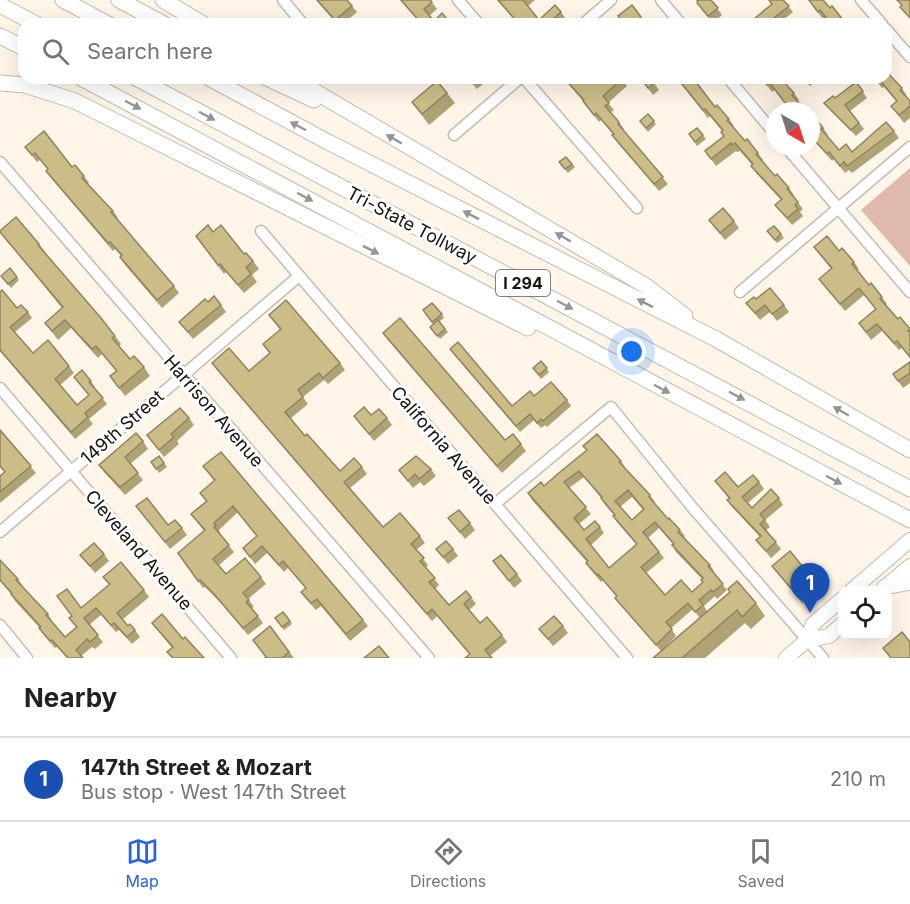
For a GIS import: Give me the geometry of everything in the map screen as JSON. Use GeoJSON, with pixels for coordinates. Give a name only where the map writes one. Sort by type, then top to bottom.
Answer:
{"type":"FeatureCollection","features":[{"type":"Feature","properties":{"kind":"highway"},"geometry":{"type":"LineString","coordinates":[[63,0],[97,18]]}},
{"type":"Feature","properties":{"kind":"highway"},"geometry":{"type":"LineString","coordinates":[[119,0],[153,18]]}},
{"type":"Feature","properties":{"kind":"highway"},"geometry":{"type":"LineString","coordinates":[[163,0],[193,18]]}},
{"type":"Feature","properties":{"kind":"highway"},"geometry":{"type":"LineString","coordinates":[[0,5],[25,18]]}},
{"type":"Feature","properties":{"kind":"highway"},"geometry":{"type":"LineString","coordinates":[[0,36],[18,45]]}},
{"type":"Feature","properties":{"kind":"highway"},"geometry":{"type":"LineString","coordinates":[[0,83],[25,85],[75,101],[567,348],[611,362]]}},
{"type":"Feature","properties":{"kind":"highway"},"geometry":{"type":"LineString","coordinates":[[92,84],[910,520]]}},
{"type":"Feature","properties":{"kind":"highway","name":"Tri-State Tollway"},"geometry":{"type":"LineString","coordinates":[[147,84],[910,489]]}},
{"type":"Feature","properties":{"kind":"highway","name":"Tri-State Tollway"},"geometry":{"type":"LineString","coordinates":[[220,84],[328,142],[716,339],[910,450]]}},
{"type":"Feature","properties":{"kind":"highway"},"geometry":{"type":"LineString","coordinates":[[280,84],[366,123]]}},
{"type":"Feature","properties":{"kind":"highway"},"geometry":{"type":"LineString","coordinates":[[302,84],[646,286],[716,339]]}},
{"type":"Feature","properties":{"kind":"highway"},"geometry":{"type":"LineString","coordinates":[[892,587],[910,582]]}},
{"type":"Feature","properties":{"kind":"main road"},"geometry":{"type":"LineString","coordinates":[[858,586],[910,540]]}},
{"type":"Feature","properties":{"kind":"main road"},"geometry":{"type":"LineString","coordinates":[[887,586],[910,566]]}},
{"type":"Feature","properties":{"kind":"main road"},"geometry":{"type":"LineString","coordinates":[[786,658],[807,640],[813,624],[838,603]]}},
{"type":"Feature","properties":{"kind":"main road"},"geometry":{"type":"LineString","coordinates":[[807,640],[829,636],[838,628]]}},
{"type":"Feature","properties":{"kind":"street"},"geometry":{"type":"LineString","coordinates":[[283,0],[298,18]]}},
{"type":"Feature","properties":{"kind":"street"},"geometry":{"type":"LineString","coordinates":[[458,0],[473,18]]}},
{"type":"Feature","properties":{"kind":"street"},"geometry":{"type":"LineString","coordinates":[[590,18],[611,0]]}},
{"type":"Feature","properties":{"kind":"street"},"geometry":{"type":"LineString","coordinates":[[661,0],[676,18]]}},
{"type":"Feature","properties":{"kind":"street"},"geometry":{"type":"LineString","coordinates":[[861,0],[877,18]]}},
{"type":"Feature","properties":{"kind":"street"},"geometry":{"type":"LineString","coordinates":[[892,36],[910,57]]}},
{"type":"Feature","properties":{"kind":"street"},"geometry":{"type":"LineString","coordinates":[[454,135],[515,84]]}},
{"type":"Feature","properties":{"kind":"street"},"geometry":{"type":"LineString","coordinates":[[527,84],[637,208]]}},
{"type":"Feature","properties":{"kind":"street"},"geometry":{"type":"LineString","coordinates":[[733,84],[766,123]]}},
{"type":"Feature","properties":{"kind":"street"},"geometry":{"type":"LineString","coordinates":[[740,292],[910,147]]}},
{"type":"Feature","properties":{"kind":"street"},"geometry":{"type":"LineString","coordinates":[[794,156],[910,292]]}},
{"type":"Feature","properties":{"kind":"street","name":"Harrison Avenue"},"geometry":{"type":"LineString","coordinates":[[0,162],[429,658]]}},
{"type":"Feature","properties":{"kind":"street","name":"California Avenue"},"geometry":{"type":"LineString","coordinates":[[261,231],[627,658]]}},
{"type":"Feature","properties":{"kind":"street","name":"149th Street"},"geometry":{"type":"LineString","coordinates":[[0,532],[299,276]]}},
{"type":"Feature","properties":{"kind":"street","name":"Cleveland Avenue"},"geometry":{"type":"LineString","coordinates":[[0,388],[231,658]]}},
{"type":"Feature","properties":{"kind":"street"},"geometry":{"type":"LineString","coordinates":[[495,504],[611,407],[692,507],[823,658]]}},
{"type":"Feature","properties":{"kind":"street"},"geometry":{"type":"LineString","coordinates":[[0,626],[27,658]]}},
{"type":"Feature","properties":{"kind":"shaded area"},"geometry":{"type":"Polygon","coordinates":[[[910,168],[910,266],[861,210],[910,168]]]}},
{"type":"Feature","properties":{"kind":"building"},"geometry":{"type":"Polygon","coordinates":[[[317,0],[347,0],[352,6],[337,18],[333,18],[317,0]]]}},
{"type":"Feature","properties":{"kind":"building"},"geometry":{"type":"Polygon","coordinates":[[[401,0],[430,0],[432,2],[424,9],[432,18],[417,18],[401,0]]]}},
{"type":"Feature","properties":{"kind":"building"},"geometry":{"type":"Polygon","coordinates":[[[498,0],[523,0],[537,18],[514,18],[498,0]]]}},
{"type":"Feature","properties":{"kind":"building"},"geometry":{"type":"Polygon","coordinates":[[[697,0],[711,0],[718,8],[708,16],[697,0]]]}},
{"type":"Feature","properties":{"kind":"building"},"geometry":{"type":"Polygon","coordinates":[[[769,0],[783,0],[789,6],[774,18],[755,18],[772,4],[769,0]]]}},
{"type":"Feature","properties":{"kind":"building"},"geometry":{"type":"Polygon","coordinates":[[[809,0],[823,0],[830,8],[832,6],[841,18],[826,18],[820,10],[818,12],[809,0]]]}},
{"type":"Feature","properties":{"kind":"building"},"geometry":{"type":"Polygon","coordinates":[[[897,0],[910,0],[910,18],[900,7],[902,5],[897,0]]]}},
{"type":"Feature","properties":{"kind":"building"},"geometry":{"type":"Polygon","coordinates":[[[555,5],[561,12],[554,18],[541,18],[555,5]]]}},
{"type":"Feature","properties":{"kind":"building"},"geometry":{"type":"Polygon","coordinates":[[[632,5],[641,17],[620,18],[618,16],[632,5]]]}},
{"type":"Feature","properties":{"kind":"building"},"geometry":{"type":"Polygon","coordinates":[[[442,13],[446,18],[437,18],[442,13]]]}},
{"type":"Feature","properties":{"kind":"building"},"geometry":{"type":"Polygon","coordinates":[[[892,77],[910,101],[910,106],[899,115],[891,106],[897,101],[883,84],[892,84],[892,77]]]}},
{"type":"Feature","properties":{"kind":"building"},"geometry":{"type":"Polygon","coordinates":[[[433,84],[440,84],[447,93],[422,114],[412,102],[433,84]]]}},
{"type":"Feature","properties":{"kind":"building"},"geometry":{"type":"Polygon","coordinates":[[[569,84],[616,84],[603,96],[609,103],[605,106],[663,177],[654,184],[596,113],[594,115],[569,84]]]}},
{"type":"Feature","properties":{"kind":"building"},"geometry":{"type":"Polygon","coordinates":[[[682,84],[698,84],[745,141],[747,139],[758,153],[756,154],[775,176],[777,174],[789,188],[787,189],[798,202],[795,205],[798,209],[787,218],[775,205],[782,199],[751,166],[753,164],[735,143],[732,145],[731,143],[711,159],[705,151],[724,136],[721,132],[723,130],[705,109],[703,110],[682,84]]]}},
{"type":"Feature","properties":{"kind":"building"},"geometry":{"type":"Polygon","coordinates":[[[771,84],[786,84],[794,93],[792,95],[798,102],[784,102],[771,84]]]}},
{"type":"Feature","properties":{"kind":"building"},"geometry":{"type":"Polygon","coordinates":[[[853,84],[858,84],[863,91],[845,105],[859,123],[851,130],[824,103],[833,96],[835,98],[853,84]]]}},
{"type":"Feature","properties":{"kind":"building"},"geometry":{"type":"Polygon","coordinates":[[[648,114],[654,121],[646,128],[640,121],[648,114]]]}},
{"type":"Feature","properties":{"kind":"building"},"geometry":{"type":"Polygon","coordinates":[[[886,122],[894,131],[847,166],[844,162],[840,166],[829,152],[827,154],[820,146],[820,124],[823,128],[821,129],[839,150],[846,144],[852,152],[886,122]]]}},
{"type":"Feature","properties":{"kind":"building"},"geometry":{"type":"Polygon","coordinates":[[[697,128],[703,135],[695,142],[689,134],[697,128]]]}},
{"type":"Feature","properties":{"kind":"building"},"geometry":{"type":"Polygon","coordinates":[[[44,131],[72,167],[75,165],[84,176],[82,178],[113,211],[111,212],[174,286],[157,300],[120,257],[122,255],[110,242],[108,243],[46,171],[48,169],[35,153],[32,155],[25,147],[44,131]]]}},
{"type":"Feature","properties":{"kind":"building"},"geometry":{"type":"Polygon","coordinates":[[[566,157],[572,164],[565,169],[559,162],[566,157]]]}},
{"type":"Feature","properties":{"kind":"building"},"geometry":{"type":"Polygon","coordinates":[[[723,208],[734,221],[720,233],[709,220],[723,208]]]}},
{"type":"Feature","properties":{"kind":"building"},"geometry":{"type":"Polygon","coordinates":[[[16,217],[101,318],[115,336],[112,338],[130,359],[134,356],[144,367],[119,388],[110,376],[117,371],[96,346],[92,349],[65,320],[52,331],[45,323],[63,307],[0,232],[16,217]]]}},
{"type":"Feature","properties":{"kind":"building"},"geometry":{"type":"Polygon","coordinates":[[[208,225],[213,232],[221,225],[244,254],[246,253],[253,261],[246,267],[251,274],[238,285],[220,264],[218,265],[196,236],[208,225]]]}},
{"type":"Feature","properties":{"kind":"building"},"geometry":{"type":"Polygon","coordinates":[[[774,226],[781,234],[775,240],[767,231],[774,226]]]}},
{"type":"Feature","properties":{"kind":"building"},"geometry":{"type":"Polygon","coordinates":[[[827,236],[839,251],[842,248],[869,285],[871,283],[882,297],[880,299],[910,329],[908,331],[910,332],[910,357],[897,341],[894,343],[877,324],[866,332],[859,323],[876,309],[859,288],[840,304],[819,279],[832,268],[814,247],[827,236]]]}},
{"type":"Feature","properties":{"kind":"building"},"geometry":{"type":"Polygon","coordinates":[[[10,268],[17,277],[8,284],[1,276],[10,268]]]}},
{"type":"Feature","properties":{"kind":"building"},"geometry":{"type":"Polygon","coordinates":[[[770,288],[784,305],[772,314],[765,305],[755,313],[746,303],[754,297],[756,299],[770,288]]]}},
{"type":"Feature","properties":{"kind":"building"},"geometry":{"type":"Polygon","coordinates":[[[2,290],[17,308],[21,305],[28,312],[10,327],[33,353],[48,340],[69,366],[55,379],[77,405],[89,395],[74,377],[82,370],[103,398],[85,413],[88,417],[71,432],[0,350],[0,292],[2,290]]]}},
{"type":"Feature","properties":{"kind":"building"},"geometry":{"type":"Polygon","coordinates":[[[214,296],[221,305],[188,332],[179,322],[205,299],[208,302],[214,296]]]}},
{"type":"Feature","properties":{"kind":"building"},"geometry":{"type":"Polygon","coordinates":[[[286,300],[340,363],[323,378],[319,373],[298,390],[303,397],[285,412],[340,471],[354,458],[362,467],[344,482],[383,527],[400,513],[420,536],[411,544],[424,558],[420,561],[435,578],[429,582],[449,605],[466,591],[471,597],[464,604],[480,623],[487,617],[502,635],[485,650],[492,658],[465,658],[470,654],[432,609],[427,614],[212,363],[229,348],[249,371],[270,353],[263,344],[281,329],[269,315],[286,300]]]}},
{"type":"Feature","properties":{"kind":"building"},"geometry":{"type":"Polygon","coordinates":[[[432,303],[442,314],[432,322],[423,310],[432,303]]]}},
{"type":"Feature","properties":{"kind":"building"},"geometry":{"type":"Polygon","coordinates":[[[400,318],[505,440],[513,434],[521,444],[497,466],[383,333],[400,318]]]}},
{"type":"Feature","properties":{"kind":"building"},"geometry":{"type":"Polygon","coordinates":[[[438,320],[445,329],[437,336],[430,327],[438,320]]]}},
{"type":"Feature","properties":{"kind":"building"},"geometry":{"type":"Polygon","coordinates":[[[458,342],[512,406],[530,391],[534,396],[551,382],[567,400],[543,421],[541,419],[537,423],[530,414],[516,426],[450,349],[458,342]]]}},
{"type":"Feature","properties":{"kind":"building"},"geometry":{"type":"Polygon","coordinates":[[[541,361],[547,368],[539,375],[533,368],[541,361]]]}},
{"type":"Feature","properties":{"kind":"building"},"geometry":{"type":"Polygon","coordinates":[[[910,362],[910,373],[898,381],[893,374],[910,362]]]}},
{"type":"Feature","properties":{"kind":"building"},"geometry":{"type":"Polygon","coordinates":[[[364,407],[371,415],[379,409],[387,418],[369,434],[354,416],[364,407]]]}},
{"type":"Feature","properties":{"kind":"building"},"geometry":{"type":"Polygon","coordinates":[[[180,408],[189,418],[171,434],[174,437],[159,450],[147,435],[180,408]]]}},
{"type":"Feature","properties":{"kind":"building"},"geometry":{"type":"Polygon","coordinates":[[[0,430],[31,466],[0,492],[0,476],[5,472],[0,466],[0,430]]]}},
{"type":"Feature","properties":{"kind":"building"},"geometry":{"type":"Polygon","coordinates":[[[136,433],[143,441],[125,457],[138,473],[120,487],[99,465],[136,433]]]}},
{"type":"Feature","properties":{"kind":"building"},"geometry":{"type":"Polygon","coordinates":[[[597,434],[668,519],[680,530],[678,532],[710,565],[708,566],[723,584],[699,600],[703,605],[695,612],[688,603],[666,622],[672,629],[656,645],[615,598],[617,596],[586,563],[588,561],[528,493],[541,482],[544,486],[587,450],[583,446],[597,434]],[[579,471],[564,482],[586,507],[574,518],[584,530],[595,521],[600,527],[586,539],[609,568],[637,544],[613,516],[615,515],[602,497],[579,471]],[[628,490],[615,501],[632,520],[644,509],[628,490]],[[655,522],[643,532],[659,552],[641,567],[665,595],[681,580],[692,592],[703,582],[701,580],[703,578],[672,545],[674,544],[655,522]]]}},
{"type":"Feature","properties":{"kind":"building"},"geometry":{"type":"Polygon","coordinates":[[[221,452],[363,620],[346,634],[317,599],[311,603],[301,592],[306,588],[283,561],[279,565],[262,546],[250,557],[243,548],[257,536],[233,506],[214,523],[216,526],[214,527],[229,545],[213,559],[226,574],[245,558],[261,577],[243,593],[249,600],[246,602],[258,616],[243,628],[214,594],[200,580],[198,581],[178,553],[205,530],[191,514],[207,501],[200,493],[215,480],[203,466],[221,452]]]}},
{"type":"Feature","properties":{"kind":"building"},"geometry":{"type":"Polygon","coordinates":[[[159,456],[164,463],[156,469],[151,462],[159,456]]]}},
{"type":"Feature","properties":{"kind":"building"},"geometry":{"type":"Polygon","coordinates":[[[416,456],[431,469],[419,479],[415,474],[408,481],[399,470],[416,456]]]}},
{"type":"Feature","properties":{"kind":"building"},"geometry":{"type":"Polygon","coordinates":[[[725,472],[738,487],[753,475],[759,482],[742,497],[752,508],[771,489],[779,498],[760,514],[765,520],[760,524],[776,542],[766,551],[756,540],[761,536],[727,500],[730,498],[715,481],[725,472]]]}},
{"type":"Feature","properties":{"kind":"building"},"geometry":{"type":"Polygon","coordinates":[[[147,498],[168,525],[175,520],[182,528],[165,542],[136,506],[147,498]]]}},
{"type":"Feature","properties":{"kind":"building"},"geometry":{"type":"Polygon","coordinates":[[[459,510],[470,523],[460,532],[448,518],[459,510]]]}},
{"type":"Feature","properties":{"kind":"building"},"geometry":{"type":"Polygon","coordinates":[[[446,541],[453,549],[443,557],[436,549],[446,541]]]}},
{"type":"Feature","properties":{"kind":"building"},"geometry":{"type":"Polygon","coordinates":[[[94,543],[104,554],[90,566],[80,555],[94,543]]]}},
{"type":"Feature","properties":{"kind":"building"},"geometry":{"type":"Polygon","coordinates":[[[790,551],[812,578],[795,593],[772,566],[790,551]]]}},
{"type":"Feature","properties":{"kind":"building"},"geometry":{"type":"Polygon","coordinates":[[[501,555],[517,574],[509,581],[493,561],[501,555]]]}},
{"type":"Feature","properties":{"kind":"building"},"geometry":{"type":"Polygon","coordinates":[[[0,560],[48,614],[46,615],[65,637],[77,627],[69,618],[72,616],[57,596],[67,589],[81,608],[110,584],[103,577],[121,562],[144,590],[117,613],[128,626],[130,624],[135,630],[127,637],[114,623],[111,625],[96,608],[84,618],[98,635],[90,642],[87,639],[76,650],[83,658],[68,658],[52,640],[50,641],[39,628],[41,627],[0,580],[0,560]]]}},
{"type":"Feature","properties":{"kind":"building"},"geometry":{"type":"Polygon","coordinates":[[[737,581],[756,603],[742,617],[737,610],[682,658],[653,658],[730,592],[728,589],[737,581]]]}},
{"type":"Feature","properties":{"kind":"building"},"geometry":{"type":"Polygon","coordinates":[[[283,612],[290,621],[282,627],[275,618],[283,612]]]}},
{"type":"Feature","properties":{"kind":"building"},"geometry":{"type":"Polygon","coordinates":[[[162,614],[183,639],[185,637],[204,658],[173,658],[167,652],[173,647],[152,623],[162,614]]]}},
{"type":"Feature","properties":{"kind":"building"},"geometry":{"type":"Polygon","coordinates":[[[554,616],[563,626],[548,639],[539,629],[554,616]]]}},
{"type":"Feature","properties":{"kind":"building"},"geometry":{"type":"Polygon","coordinates":[[[270,626],[289,652],[282,658],[265,658],[253,640],[270,626]]]}},
{"type":"Feature","properties":{"kind":"building"},"geometry":{"type":"Polygon","coordinates":[[[902,632],[910,642],[910,658],[891,658],[883,648],[902,632]]]}},
{"type":"Feature","properties":{"kind":"building"},"geometry":{"type":"Polygon","coordinates":[[[379,646],[389,658],[364,658],[379,646]]]}},
{"type":"Feature","properties":{"kind":"place","name":"147th Street & Mozart"},"geometry":{"type":"Point","coordinates":[810,613]}}]}
